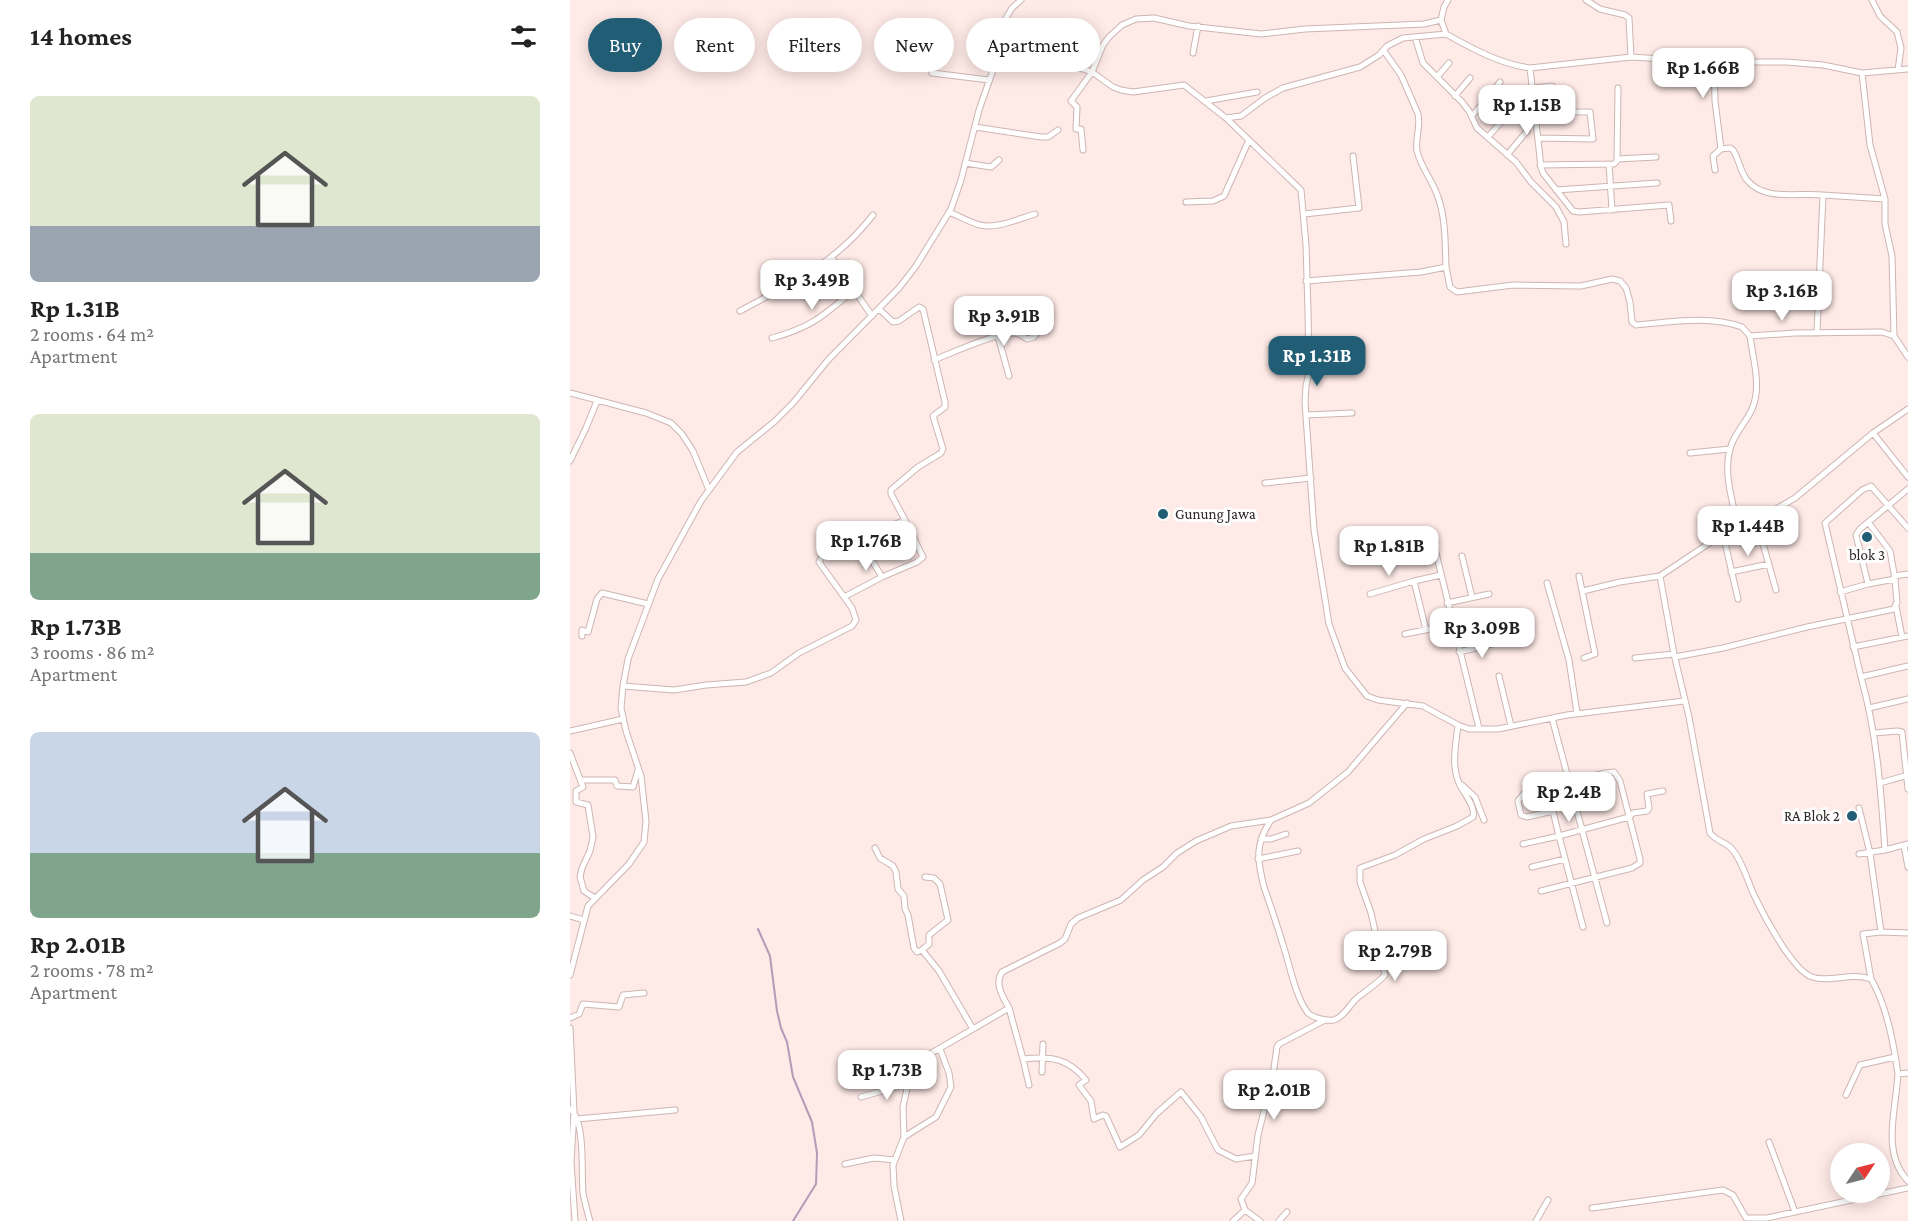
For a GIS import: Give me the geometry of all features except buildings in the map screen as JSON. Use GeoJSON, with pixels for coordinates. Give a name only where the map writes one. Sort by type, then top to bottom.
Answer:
{"type":"FeatureCollection","features":[{"type":"Feature","properties":{"kind":"street"},"geometry":{"type":"LineString","coordinates":[[1006,18],[1021,0]]}},
{"type":"Feature","properties":{"kind":"street"},"geometry":{"type":"LineString","coordinates":[[1446,34],[1441,20],[1443,8],[1448,0]]}},
{"type":"Feature","properties":{"kind":"street"},"geometry":{"type":"LineString","coordinates":[[1586,0],[1600,9],[1626,15],[1629,18],[1631,57]]}},
{"type":"Feature","properties":{"kind":"street"},"geometry":{"type":"LineString","coordinates":[[1872,0],[1880,16],[1897,32],[1901,48],[1898,70]]}},
{"type":"Feature","properties":{"kind":"street"},"geometry":{"type":"LineString","coordinates":[[1100,52],[1109,37],[1122,25],[1136,19],[1154,18],[1261,34],[1305,29],[1424,24],[1441,20]]}},
{"type":"Feature","properties":{"kind":"street"},"geometry":{"type":"LineString","coordinates":[[1192,53],[1198,26]]}},
{"type":"Feature","properties":{"kind":"street"},"geometry":{"type":"LineString","coordinates":[[1226,118],[1242,116],[1265,98],[1283,88],[1360,67],[1403,38],[1446,34],[1495,59],[1514,66],[1530,68],[1631,57],[1714,62],[1786,62],[1823,65],[1862,73],[1908,69]]}},
{"type":"Feature","properties":{"kind":"street"},"geometry":{"type":"LineString","coordinates":[[1415,37],[1423,63],[1472,116],[1477,128],[1516,162],[1530,182],[1556,207],[1564,222],[1566,244]]}},
{"type":"Feature","properties":{"kind":"street"},"geometry":{"type":"LineString","coordinates":[[1384,51],[1401,75],[1418,114],[1417,148],[1421,164],[1439,199],[1450,287],[1456,291],[1513,285],[1581,286],[1612,279],[1620,281],[1626,288],[1634,324],[1686,321],[1729,323],[1742,327],[1750,336],[1758,388],[1752,408],[1737,431],[1730,449],[1728,474],[1738,527]]}},
{"type":"Feature","properties":{"kind":"street"},"geometry":{"type":"LineString","coordinates":[[1714,62],[1715,101],[1721,149]]}},
{"type":"Feature","properties":{"kind":"street"},"geometry":{"type":"LineString","coordinates":[[1437,78],[1449,63]]}},
{"type":"Feature","properties":{"kind":"street"},"geometry":{"type":"LineString","coordinates":[[1530,68],[1540,165],[1543,173],[1573,211],[1669,205],[1671,221]]}},
{"type":"Feature","properties":{"kind":"street"},"geometry":{"type":"LineString","coordinates":[[570,975],[588,906],[629,864],[644,842],[646,821],[638,768],[621,708],[628,659],[662,571],[709,490],[737,452],[774,422],[828,360],[879,309],[916,266],[949,212],[992,72]]}},
{"type":"Feature","properties":{"kind":"street"},"geometry":{"type":"LineString","coordinates":[[1083,150],[1081,129],[1076,129],[1077,107],[1071,101],[1092,72],[1113,87],[1133,92],[1184,86],[1226,118],[1297,185],[1303,196],[1309,373],[1306,386],[1306,415],[1314,530],[1329,624],[1346,668],[1367,696],[1378,700],[1423,706],[1469,729],[1498,729],[1577,713],[1684,701]]}},
{"type":"Feature","properties":{"kind":"street"},"geometry":{"type":"LineString","coordinates":[[932,73],[989,80]]}},
{"type":"Feature","properties":{"kind":"street"},"geometry":{"type":"LineString","coordinates":[[1862,73],[1870,145],[1885,199],[1885,224],[1894,271],[1894,336],[1908,357]]}},
{"type":"Feature","properties":{"kind":"street"},"geometry":{"type":"LineString","coordinates":[[1455,96],[1470,78]]}},
{"type":"Feature","properties":{"kind":"street"},"geometry":{"type":"LineString","coordinates":[[1472,116],[1500,82]]}},
{"type":"Feature","properties":{"kind":"street"},"geometry":{"type":"LineString","coordinates":[[1533,88],[1552,86],[1557,112],[1590,112],[1593,139],[1539,138]]}},
{"type":"Feature","properties":{"kind":"street"},"geometry":{"type":"LineString","coordinates":[[1540,165],[1614,164],[1617,159],[1618,88]]}},
{"type":"Feature","properties":{"kind":"street"},"geometry":{"type":"LineString","coordinates":[[1206,101],[1257,92]]}},
{"type":"Feature","properties":{"kind":"street"},"geometry":{"type":"LineString","coordinates":[[1488,137],[1513,108]]}},
{"type":"Feature","properties":{"kind":"street"},"geometry":{"type":"LineString","coordinates":[[975,127],[1041,137],[1048,137],[1058,130]]}},
{"type":"Feature","properties":{"kind":"street"},"geometry":{"type":"LineString","coordinates":[[1507,155],[1527,131]]}},
{"type":"Feature","properties":{"kind":"street"},"geometry":{"type":"LineString","coordinates":[[1186,202],[1213,201],[1224,196],[1249,140]]}},
{"type":"Feature","properties":{"kind":"street"},"geometry":{"type":"LineString","coordinates":[[1715,170],[1713,156],[1721,149],[1730,148],[1748,180],[1766,192],[1786,195],[1885,199]]}},
{"type":"Feature","properties":{"kind":"street"},"geometry":{"type":"LineString","coordinates":[[1304,214],[1359,208],[1353,156]]}},
{"type":"Feature","properties":{"kind":"street"},"geometry":{"type":"LineString","coordinates":[[1617,159],[1656,157]]}},
{"type":"Feature","properties":{"kind":"street"},"geometry":{"type":"LineString","coordinates":[[965,163],[991,167],[999,160]]}},
{"type":"Feature","properties":{"kind":"street"},"geometry":{"type":"LineString","coordinates":[[1609,164],[1612,210]]}},
{"type":"Feature","properties":{"kind":"street"},"geometry":{"type":"LineString","coordinates":[[1556,190],[1657,183]]}},
{"type":"Feature","properties":{"kind":"street"},"geometry":{"type":"LineString","coordinates":[[1817,333],[1823,195]]}},
{"type":"Feature","properties":{"kind":"street"},"geometry":{"type":"LineString","coordinates":[[949,212],[987,226],[1035,214]]}},
{"type":"Feature","properties":{"kind":"street"},"geometry":{"type":"LineString","coordinates":[[740,311],[810,273],[832,258],[873,215]]}},
{"type":"Feature","properties":{"kind":"street"},"geometry":{"type":"LineString","coordinates":[[832,258],[872,316]]}},
{"type":"Feature","properties":{"kind":"street"},"geometry":{"type":"LineString","coordinates":[[1306,281],[1421,272],[1446,267]]}},
{"type":"Feature","properties":{"kind":"street"},"geometry":{"type":"LineString","coordinates":[[772,338],[798,330],[819,320],[854,291]]}},
{"type":"Feature","properties":{"kind":"street"},"geometry":{"type":"LineString","coordinates":[[844,597],[922,558],[891,490],[918,467],[941,453],[943,449],[933,416],[945,407],[945,402],[923,309],[919,307],[914,309],[899,321],[893,322],[879,309]]}},
{"type":"Feature","properties":{"kind":"street"},"geometry":{"type":"LineString","coordinates":[[934,360],[1012,332],[1027,339],[1034,337],[1039,331],[1038,321]]}},
{"type":"Feature","properties":{"kind":"street"},"geometry":{"type":"LineString","coordinates":[[1750,336],[1882,332],[1894,336]]}},
{"type":"Feature","properties":{"kind":"street"},"geometry":{"type":"LineString","coordinates":[[998,336],[1009,376]]}},
{"type":"Feature","properties":{"kind":"street"},"geometry":{"type":"LineString","coordinates":[[570,393],[646,413],[671,423],[682,434],[693,451],[709,490]]}},
{"type":"Feature","properties":{"kind":"street"},"geometry":{"type":"LineString","coordinates":[[570,461],[597,401]]}},
{"type":"Feature","properties":{"kind":"street"},"geometry":{"type":"LineString","coordinates":[[1583,591],[1660,576],[1723,534],[1795,498],[1873,433],[1908,409]]}},
{"type":"Feature","properties":{"kind":"street"},"geometry":{"type":"LineString","coordinates":[[1306,415],[1352,414]]}},
{"type":"Feature","properties":{"kind":"street"},"geometry":{"type":"LineString","coordinates":[[1873,433],[1908,477]]}},
{"type":"Feature","properties":{"kind":"street"},"geometry":{"type":"LineString","coordinates":[[1690,453],[1730,449]]}},
{"type":"Feature","properties":{"kind":"street"},"geometry":{"type":"LineString","coordinates":[[1265,483],[1311,478]]}},
{"type":"Feature","properties":{"kind":"street"},"geometry":{"type":"LineString","coordinates":[[1885,849],[1874,733],[1825,524],[1869,486],[1875,489],[1890,505],[1908,528]]}},
{"type":"Feature","properties":{"kind":"street"},"geometry":{"type":"LineString","coordinates":[[1868,584],[1857,532],[1908,489]]}},
{"type":"Feature","properties":{"kind":"street"},"geometry":{"type":"LineString","coordinates":[[1756,519],[1776,590]]}},
{"type":"Feature","properties":{"kind":"street"},"geometry":{"type":"LineString","coordinates":[[623,686],[680,690],[686,687],[746,682],[762,677],[799,653],[852,626],[856,621],[852,608],[819,562],[820,559],[823,555],[904,520]]}},
{"type":"Feature","properties":{"kind":"street"},"geometry":{"type":"LineString","coordinates":[[1853,647],[1905,636],[1896,606],[1895,577],[1890,551],[1868,522]]}},
{"type":"Feature","properties":{"kind":"street"},"geometry":{"type":"LineString","coordinates":[[1723,534],[1738,599]]}},
{"type":"Feature","properties":{"kind":"street"},"geometry":{"type":"LineString","coordinates":[[859,539],[882,577]]}},
{"type":"Feature","properties":{"kind":"street"},"geometry":{"type":"LineString","coordinates":[[1436,553],[1479,728]]}},
{"type":"Feature","properties":{"kind":"street"},"geometry":{"type":"LineString","coordinates":[[1462,556],[1472,597]]}},
{"type":"Feature","properties":{"kind":"street"},"geometry":{"type":"LineString","coordinates":[[1731,572],[1770,564]]}},
{"type":"Feature","properties":{"kind":"street"},"geometry":{"type":"LineString","coordinates":[[1840,592],[1908,574]]}},
{"type":"Feature","properties":{"kind":"street"},"geometry":{"type":"LineString","coordinates":[[1370,594],[1441,575]]}},
{"type":"Feature","properties":{"kind":"street"},"geometry":{"type":"LineString","coordinates":[[1579,576],[1595,654],[1584,658]]}},
{"type":"Feature","properties":{"kind":"street"},"geometry":{"type":"LineString","coordinates":[[1660,576],[1710,833],[1732,849],[1746,874],[1755,897],[1796,964],[1805,974],[1813,977],[1853,975],[1872,979]]}},
{"type":"Feature","properties":{"kind":"street"},"geometry":{"type":"LineString","coordinates":[[1414,581],[1426,630]]}},
{"type":"Feature","properties":{"kind":"street"},"geometry":{"type":"LineString","coordinates":[[1547,583],[1569,660],[1577,713]]}},
{"type":"Feature","properties":{"kind":"street"},"geometry":{"type":"LineString","coordinates":[[582,636],[582,630],[588,632],[597,599],[602,593],[648,604]]}},
{"type":"Feature","properties":{"kind":"street"},"geometry":{"type":"LineString","coordinates":[[1447,603],[1489,594]]}},
{"type":"Feature","properties":{"kind":"street"},"geometry":{"type":"LineString","coordinates":[[1635,658],[1674,656],[1724,648],[1889,611],[1896,606]]}},
{"type":"Feature","properties":{"kind":"street"},"geometry":{"type":"LineString","coordinates":[[1405,634],[1491,617]]}},
{"type":"Feature","properties":{"kind":"street"},"geometry":{"type":"LineString","coordinates":[[1459,652],[1500,642]]}},
{"type":"Feature","properties":{"kind":"street"},"geometry":{"type":"LineString","coordinates":[[1861,677],[1908,666]]}},
{"type":"Feature","properties":{"kind":"street"},"geometry":{"type":"LineString","coordinates":[[1499,676],[1511,726]]}},
{"type":"Feature","properties":{"kind":"street"},"geometry":{"type":"LineString","coordinates":[[1869,708],[1908,699]]}},
{"type":"Feature","properties":{"kind":"street"},"geometry":{"type":"LineString","coordinates":[[1029,1085],[1009,1008],[998,984],[998,977],[1002,972],[1060,944],[1065,939],[1071,924],[1078,918],[1121,900],[1186,846],[1231,826],[1271,820],[1309,803],[1348,772],[1407,703]]}},
{"type":"Feature","properties":{"kind":"street"},"geometry":{"type":"LineString","coordinates":[[1552,718],[1607,923]]}},
{"type":"Feature","properties":{"kind":"street"},"geometry":{"type":"LineString","coordinates":[[570,731],[623,719]]}},
{"type":"Feature","properties":{"kind":"street"},"geometry":{"type":"LineString","coordinates":[[1271,820],[1258,849],[1264,887],[1296,986],[1309,1015],[1333,1020],[1340,1017],[1350,1004],[1385,975],[1371,913],[1360,882],[1360,868],[1395,855],[1473,817],[1474,810],[1459,782],[1454,766],[1458,725]]}},
{"type":"Feature","properties":{"kind":"street"},"geometry":{"type":"LineString","coordinates":[[1874,733],[1902,732],[1908,789]]}},
{"type":"Feature","properties":{"kind":"street"},"geometry":{"type":"LineString","coordinates":[[570,753],[583,787],[576,791],[576,802],[588,805],[593,829],[591,846],[580,877],[584,891],[595,898]]}},
{"type":"Feature","properties":{"kind":"street"},"geometry":{"type":"LineString","coordinates":[[581,780],[615,780],[617,786],[633,787],[638,768]]}},
{"type":"Feature","properties":{"kind":"street"},"geometry":{"type":"LineString","coordinates":[[1541,891],[1632,868],[1640,863],[1620,781],[1614,772],[1526,791],[1518,801],[1521,815],[1527,817],[1553,811]]}},
{"type":"Feature","properties":{"kind":"street"},"geometry":{"type":"LineString","coordinates":[[1880,783],[1907,775]]}},
{"type":"Feature","properties":{"kind":"street"},"geometry":{"type":"LineString","coordinates":[[1459,782],[1475,797],[1484,820]]}},
{"type":"Feature","properties":{"kind":"street"},"geometry":{"type":"LineString","coordinates":[[1547,787],[1583,927]]}},
{"type":"Feature","properties":{"kind":"street"},"geometry":{"type":"LineString","coordinates":[[1522,844],[1629,818],[1633,813],[1649,810],[1647,794],[1663,791]]}},
{"type":"Feature","properties":{"kind":"street"},"geometry":{"type":"LineString","coordinates":[[1859,808],[1870,853],[1881,932]]}},
{"type":"Feature","properties":{"kind":"street"},"geometry":{"type":"LineString","coordinates":[[1261,839],[1271,839],[1286,834]]}},
{"type":"Feature","properties":{"kind":"street"},"geometry":{"type":"LineString","coordinates":[[1859,854],[1906,845],[1908,867]]}},
{"type":"Feature","properties":{"kind":"street"},"geometry":{"type":"LineString","coordinates":[[875,848],[880,858],[893,866],[896,872],[898,889],[904,896],[914,948],[917,952],[929,944],[928,935],[948,920],[940,884],[934,878],[925,877]]}},
{"type":"Feature","properties":{"kind":"street"},"geometry":{"type":"LineString","coordinates":[[1258,859],[1298,851]]}},
{"type":"Feature","properties":{"kind":"street"},"geometry":{"type":"LineString","coordinates":[[1532,867],[1565,859]]}},
{"type":"Feature","properties":{"kind":"street"},"geometry":{"type":"LineString","coordinates":[[570,916],[584,920]]}},
{"type":"Feature","properties":{"kind":"street"},"geometry":{"type":"LineString","coordinates":[[1908,933],[1864,933],[1862,936],[1895,1057],[1898,1074],[1891,1132],[1893,1152],[1900,1172],[1908,1181]]}},
{"type":"Feature","properties":{"kind":"street"},"geometry":{"type":"LineString","coordinates":[[922,950],[939,971],[973,1029]]}},
{"type":"Feature","properties":{"kind":"street"},"geometry":{"type":"LineString","coordinates":[[570,1018],[579,1014],[583,1005],[619,1007],[622,995],[644,993]]}},
{"type":"Feature","properties":{"kind":"street"},"geometry":{"type":"LineString","coordinates":[[901,1221],[894,1186],[895,1160],[904,1137],[903,1107],[907,1084],[915,1068],[923,1058],[1009,1008]]}},
{"type":"Feature","properties":{"kind":"street"},"geometry":{"type":"LineString","coordinates":[[1260,1221],[1245,1210],[1241,1199],[1252,1183],[1255,1156],[1277,1047],[1326,1019]]}},
{"type":"Feature","properties":{"kind":"street"},"geometry":{"type":"LineString","coordinates":[[570,1028],[571,1162],[575,1221]]}},
{"type":"Feature","properties":{"kind":"street"},"geometry":{"type":"LineString","coordinates":[[1042,1072],[1043,1044]]}},
{"type":"Feature","properties":{"kind":"street"},"geometry":{"type":"LineString","coordinates":[[904,1137],[936,1117],[951,1087],[950,1073],[940,1048]]}},
{"type":"Feature","properties":{"kind":"street"},"geometry":{"type":"LineString","coordinates":[[1846,1095],[1860,1065],[1895,1057]]}},
{"type":"Feature","properties":{"kind":"street"},"geometry":{"type":"LineString","coordinates":[[1023,1059],[1044,1058],[1075,1066],[1086,1080],[1079,1085],[1091,1101],[1094,1119],[1103,1114],[1106,1116],[1120,1147],[1139,1135],[1157,1113],[1181,1092],[1201,1117],[1218,1150],[1236,1159],[1255,1156]]}},
{"type":"Feature","properties":{"kind":"street"},"geometry":{"type":"LineString","coordinates":[[1898,1074],[1908,1073]]}},
{"type":"Feature","properties":{"kind":"street"},"geometry":{"type":"LineString","coordinates":[[861,1096],[907,1084]]}},
{"type":"Feature","properties":{"kind":"street"},"geometry":{"type":"LineString","coordinates":[[572,1110],[577,1119],[584,1167],[583,1190],[590,1221]]}},
{"type":"Feature","properties":{"kind":"street"},"geometry":{"type":"LineString","coordinates":[[577,1119],[675,1110]]}},
{"type":"Feature","properties":{"kind":"street"},"geometry":{"type":"LineString","coordinates":[[1769,1142],[1795,1212]]}},
{"type":"Feature","properties":{"kind":"street"},"geometry":{"type":"LineString","coordinates":[[844,1164],[874,1158],[895,1160]]}},
{"type":"Feature","properties":{"kind":"street"},"geometry":{"type":"LineString","coordinates":[[1592,1208],[1724,1190],[1733,1195],[1746,1218],[1767,1218],[1908,1188]]}},
{"type":"Feature","properties":{"kind":"street"},"geometry":{"type":"LineString","coordinates":[[1536,1221],[1548,1200]]}},
{"type":"Feature","properties":{"kind":"street"},"geometry":{"type":"LineString","coordinates":[[1233,1221],[1245,1210]]}},
{"type":"Feature","properties":{"kind":"street"},"geometry":{"type":"LineString","coordinates":[[1279,1221],[1287,1212]]}},
{"type":"Feature","properties":{"kind":"waterway"},"geometry":{"type":"LineString","coordinates":[[758,929],[770,956],[781,1028],[787,1042],[793,1077],[812,1122],[817,1153],[816,1184],[793,1221]]}},
{"type":"Feature","properties":{"kind":"place","name":"Gunung Jawa"},"geometry":{"type":"Point","coordinates":[1163,514]}},
{"type":"Feature","properties":{"kind":"place","name":"blok 3"},"geometry":{"type":"Point","coordinates":[1867,537]}},
{"type":"Feature","properties":{"kind":"place","name":"RA Blok 2"},"geometry":{"type":"Point","coordinates":[1852,816]}}]}
